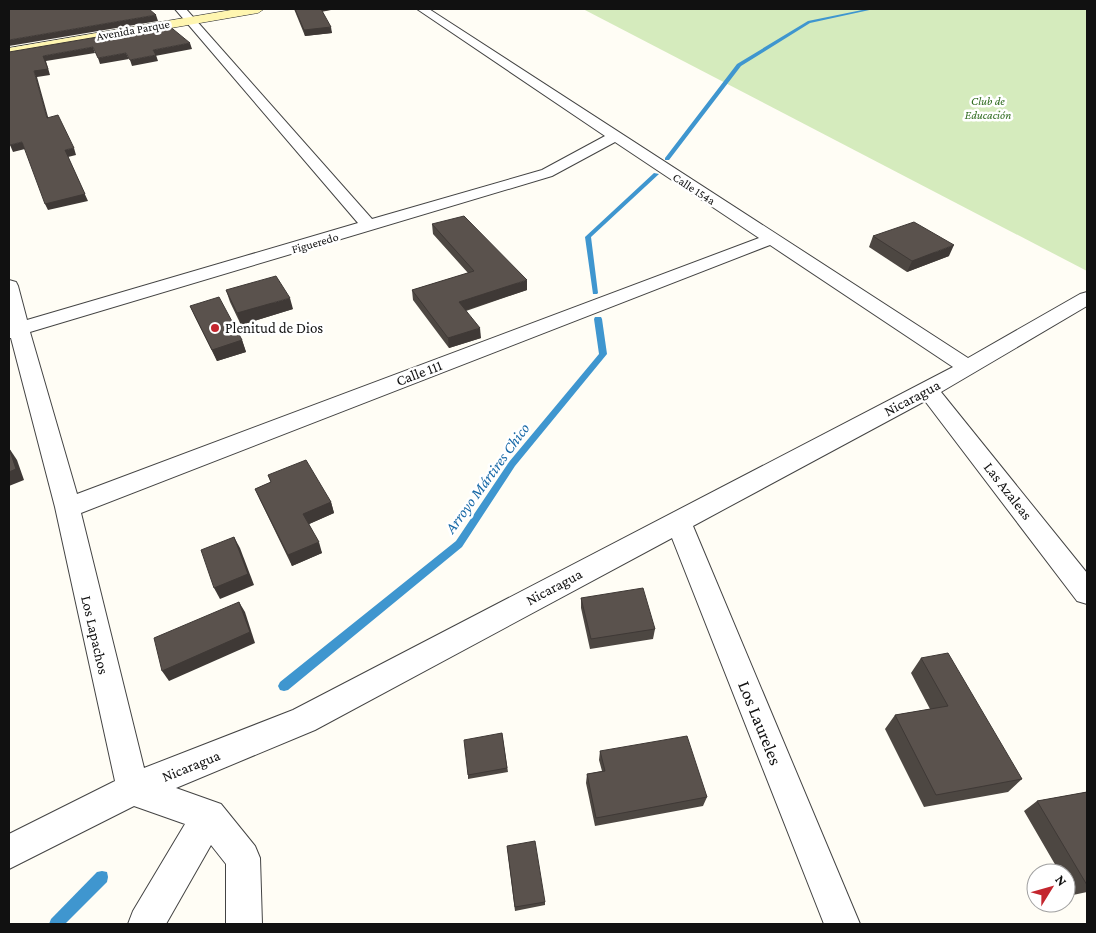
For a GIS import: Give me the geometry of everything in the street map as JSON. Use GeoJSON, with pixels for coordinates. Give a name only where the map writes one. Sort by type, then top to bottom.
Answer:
{"type":"FeatureCollection","features":[{"type":"Feature","properties":{"kind":"street"},"geometry":{"type":"LineString","coordinates":[[180,9],[370,227]]}},
{"type":"Feature","properties":{"kind":"street","name":"Avenida Parque"},"geometry":{"type":"LineString","coordinates":[[9,52],[258,9]]}},
{"type":"Feature","properties":{"kind":"street","name":"Calle 154a"},"geometry":{"type":"LineString","coordinates":[[422,9],[614,137],[968,367]]}},
{"type":"Feature","properties":{"kind":"street","name":"Figueredo"},"geometry":{"type":"LineString","coordinates":[[13,330],[370,227],[547,173],[614,137]]}},
{"type":"Feature","properties":{"kind":"street","name":"Calle 111"},"geometry":{"type":"LineString","coordinates":[[67,508],[771,239]]}},
{"type":"Feature","properties":{"kind":"street","name":"Los Lapachos"},"geometry":{"type":"LineString","coordinates":[[9,286],[13,330],[67,508],[118,737],[133,789]]}},
{"type":"Feature","properties":{"kind":"street","name":"Nicaragua"},"geometry":{"type":"LineString","coordinates":[[9,852],[133,789],[304,720],[928,390],[1087,298]]}},
{"type":"Feature","properties":{"kind":"street","name":"Las Azaleas"},"geometry":{"type":"LineString","coordinates":[[928,390],[1087,593]]}},
{"type":"Feature","properties":{"kind":"street","name":"Los Laureles"},"geometry":{"type":"LineString","coordinates":[[678,521],[842,924]]}},
{"type":"Feature","properties":{"kind":"street"},"geometry":{"type":"LineString","coordinates":[[133,789],[209,816],[243,858],[244,924]]}},
{"type":"Feature","properties":{"kind":"street"},"geometry":{"type":"LineString","coordinates":[[146,924],[209,816]]}},
{"type":"Feature","properties":{"kind":"green space","name":"Club de Educación"},"geometry":{"type":"Polygon","coordinates":[[[583,9],[1087,9],[1087,271],[583,9]]]}},
{"type":"Feature","properties":{"kind":"building"},"geometry":{"type":"Polygon","coordinates":[[[9,9],[149,9],[156,15],[9,40],[9,9]]]}},
{"type":"Feature","properties":{"kind":"building"},"geometry":{"type":"Polygon","coordinates":[[[295,9],[321,9],[331,27],[304,30],[295,9]]]}},
{"type":"Feature","properties":{"kind":"building"},"geometry":{"type":"Polygon","coordinates":[[[168,25],[190,43],[153,50],[156,55],[130,60],[126,53],[98,58],[93,47],[43,56],[48,69],[34,71],[47,118],[58,115],[74,148],[65,150],[85,194],[45,204],[22,142],[10,145],[9,143],[9,52],[168,25]]]}},
{"type":"Feature","properties":{"kind":"building"},"geometry":{"type":"Polygon","coordinates":[[[464,216],[527,280],[459,302],[480,328],[448,338],[412,290],[474,271],[432,224],[464,216]]]}},
{"type":"Feature","properties":{"kind":"building"},"geometry":{"type":"Polygon","coordinates":[[[914,222],[954,245],[912,261],[873,236],[914,222]]]}},
{"type":"Feature","properties":{"kind":"building"},"geometry":{"type":"Polygon","coordinates":[[[276,276],[290,298],[237,313],[226,290],[276,276]]]}},
{"type":"Feature","properties":{"kind":"building"},"geometry":{"type":"Polygon","coordinates":[[[219,297],[242,340],[212,350],[190,306],[219,297]]]}},
{"type":"Feature","properties":{"kind":"building"},"geometry":{"type":"Polygon","coordinates":[[[9,448],[16,469],[9,472],[9,448]]]}},
{"type":"Feature","properties":{"kind":"building"},"geometry":{"type":"Polygon","coordinates":[[[306,460],[331,502],[303,514],[319,542],[288,555],[255,489],[271,482],[268,475],[306,460]]]}},
{"type":"Feature","properties":{"kind":"building"},"geometry":{"type":"Polygon","coordinates":[[[234,537],[248,574],[214,588],[201,550],[234,537]]]}},
{"type":"Feature","properties":{"kind":"building"},"geometry":{"type":"Polygon","coordinates":[[[643,588],[655,629],[591,639],[581,598],[643,588]]]}},
{"type":"Feature","properties":{"kind":"building"},"geometry":{"type":"Polygon","coordinates":[[[239,602],[250,632],[162,671],[154,638],[239,602]]]}},
{"type":"Feature","properties":{"kind":"building"},"geometry":{"type":"Polygon","coordinates":[[[948,653],[1022,779],[936,795],[895,715],[948,706],[921,658],[948,653]]]}},
{"type":"Feature","properties":{"kind":"building"},"geometry":{"type":"Polygon","coordinates":[[[502,733],[507,768],[468,775],[464,740],[502,733]]]}},
{"type":"Feature","properties":{"kind":"building"},"geometry":{"type":"Polygon","coordinates":[[[687,736],[707,797],[596,818],[587,774],[605,771],[600,751],[687,736]]]}},
{"type":"Feature","properties":{"kind":"building"},"geometry":{"type":"Polygon","coordinates":[[[1087,792],[1087,885],[1076,867],[1076,863],[1074,863],[1037,801],[1087,792]]]}},
{"type":"Feature","properties":{"kind":"building"},"geometry":{"type":"Polygon","coordinates":[[[535,841],[545,902],[515,907],[507,846],[535,841]]]}},
{"type":"Feature","properties":{"kind":"waterway","name":"Arroyo Mártires Chico"},"geometry":{"type":"LineString","coordinates":[[667,159],[739,65],[809,22],[872,9]]}},
{"type":"Feature","properties":{"kind":"waterway","name":"Arroyo Mártires Chico"},"geometry":{"type":"LineString","coordinates":[[595,293],[588,237],[656,174]]}},
{"type":"Feature","properties":{"kind":"waterway","name":"Arroyo Mártires Chico"},"geometry":{"type":"LineString","coordinates":[[284,686],[459,544],[512,464],[603,354],[598,319]]}},
{"type":"Feature","properties":{"kind":"waterway","name":"Arroyo Mártires Chico"},"geometry":{"type":"LineString","coordinates":[[56,924],[102,877]]}},
{"type":"Feature","properties":{"kind":"place","name":"Plenitud de Dios"},"geometry":{"type":"Point","coordinates":[215,328]}}]}
